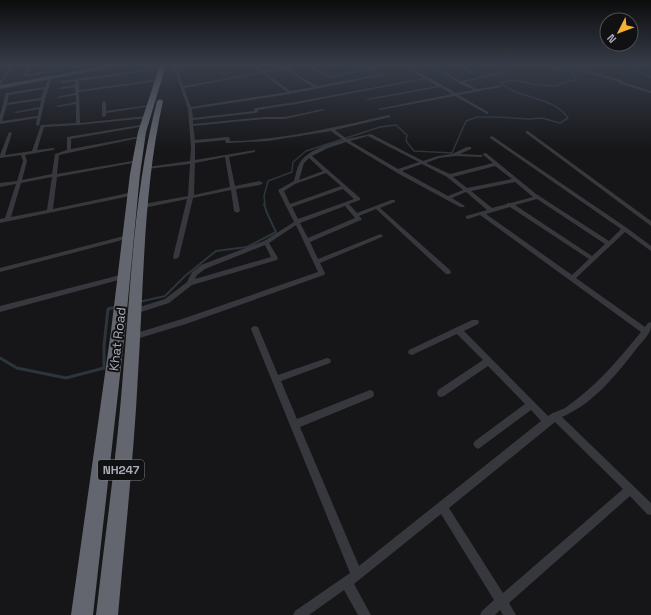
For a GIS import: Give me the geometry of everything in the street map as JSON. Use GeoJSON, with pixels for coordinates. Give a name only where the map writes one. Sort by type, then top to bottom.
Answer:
{"type":"FeatureCollection","features":[{"type":"Feature","properties":{"kind":"highway","name":"Khat Road"},"geometry":{"type":"LineString","coordinates":[[107,615],[131,369],[130,326],[124,279],[138,161],[142,137],[154,94]]}},
{"type":"Feature","properties":{"kind":"highway","name":"Khat Road"},"geometry":{"type":"LineString","coordinates":[[82,615],[112,374],[130,326],[138,280],[148,164],[162,94]]}},
{"type":"Feature","properties":{"kind":"highway"},"geometry":{"type":"LineString","coordinates":[[146,121],[157,116]]}},
{"type":"Feature","properties":{"kind":"highway"},"geometry":{"type":"LineString","coordinates":[[138,161],[148,164]]}},
{"type":"Feature","properties":{"kind":"highway"},"geometry":{"type":"LineString","coordinates":[[132,206],[144,205]]}},
{"type":"Feature","properties":{"kind":"highway"},"geometry":{"type":"LineString","coordinates":[[112,374],[131,369]]}},
{"type":"Feature","properties":{"kind":"street"},"geometry":{"type":"LineString","coordinates":[[9,94],[7,94],[0,122],[39,117]]}},
{"type":"Feature","properties":{"kind":"street"},"geometry":{"type":"LineString","coordinates":[[38,124],[45,94]]}},
{"type":"Feature","properties":{"kind":"street"},"geometry":{"type":"LineString","coordinates":[[58,97],[67,94]]}},
{"type":"Feature","properties":{"kind":"street"},"geometry":{"type":"LineString","coordinates":[[77,94],[78,124]]}},
{"type":"Feature","properties":{"kind":"street"},"geometry":{"type":"LineString","coordinates":[[176,257],[191,195],[193,142],[190,108],[185,94]]}},
{"type":"Feature","properties":{"kind":"street"},"geometry":{"type":"LineString","coordinates":[[190,108],[285,94]]}},
{"type":"Feature","properties":{"kind":"street"},"geometry":{"type":"LineString","coordinates":[[191,122],[256,112],[256,109],[343,94]]}},
{"type":"Feature","properties":{"kind":"street"},"geometry":{"type":"LineString","coordinates":[[193,142],[227,138],[228,142],[241,142],[312,134],[389,116],[361,94]]}},
{"type":"Feature","properties":{"kind":"street"},"geometry":{"type":"LineString","coordinates":[[368,100],[401,94]]}},
{"type":"Feature","properties":{"kind":"street"},"geometry":{"type":"LineString","coordinates":[[380,109],[455,94],[487,113]]}},
{"type":"Feature","properties":{"kind":"street"},"geometry":{"type":"LineString","coordinates":[[5,104],[43,99]]}},
{"type":"Feature","properties":{"kind":"street"},"geometry":{"type":"LineString","coordinates":[[104,102],[104,122]]}},
{"type":"Feature","properties":{"kind":"street"},"geometry":{"type":"LineString","coordinates":[[58,106],[78,103]]}},
{"type":"Feature","properties":{"kind":"street"},"geometry":{"type":"LineString","coordinates":[[104,112],[150,106]]}},
{"type":"Feature","properties":{"kind":"street"},"geometry":{"type":"LineString","coordinates":[[16,112],[41,108]]}},
{"type":"Feature","properties":{"kind":"street"},"geometry":{"type":"LineString","coordinates":[[191,122],[285,118],[323,110]]}},
{"type":"Feature","properties":{"kind":"street"},"geometry":{"type":"LineString","coordinates":[[34,151],[42,126],[146,121]]}},
{"type":"Feature","properties":{"kind":"street"},"geometry":{"type":"LineString","coordinates":[[69,138],[146,121]]}},
{"type":"Feature","properties":{"kind":"street"},"geometry":{"type":"LineString","coordinates":[[69,151],[70,125]]}},
{"type":"Feature","properties":{"kind":"street"},"geometry":{"type":"LineString","coordinates":[[331,129],[347,141],[398,171],[462,206]]}},
{"type":"Feature","properties":{"kind":"street"},"geometry":{"type":"LineString","coordinates":[[527,132],[651,224]]}},
{"type":"Feature","properties":{"kind":"street"},"geometry":{"type":"LineString","coordinates":[[10,133],[1,156],[53,149]]}},
{"type":"Feature","properties":{"kind":"street"},"geometry":{"type":"LineString","coordinates":[[295,183],[304,160],[316,152],[369,135],[421,163],[449,176],[491,210]]}},
{"type":"Feature","properties":{"kind":"street"},"geometry":{"type":"LineString","coordinates":[[50,211],[57,154],[142,137]]}},
{"type":"Feature","properties":{"kind":"street"},"geometry":{"type":"LineString","coordinates":[[492,137],[625,229],[651,250]]}},
{"type":"Feature","properties":{"kind":"street"},"geometry":{"type":"LineString","coordinates":[[453,155],[470,148]]}},
{"type":"Feature","properties":{"kind":"street"},"geometry":{"type":"LineString","coordinates":[[148,164],[192,162],[252,151]]}},
{"type":"Feature","properties":{"kind":"street"},"geometry":{"type":"LineString","coordinates":[[8,219],[25,161],[22,153]]}},
{"type":"Feature","properties":{"kind":"street"},"geometry":{"type":"LineString","coordinates":[[398,171],[438,157],[453,155],[482,155],[538,197],[610,244]]}},
{"type":"Feature","properties":{"kind":"street"},"geometry":{"type":"LineString","coordinates":[[227,156],[237,210]]}},
{"type":"Feature","properties":{"kind":"street"},"geometry":{"type":"LineString","coordinates":[[190,283],[194,274],[203,267],[266,242],[297,222],[358,199],[310,156]]}},
{"type":"Feature","properties":{"kind":"street"},"geometry":{"type":"LineString","coordinates":[[0,186],[138,161]]}},
{"type":"Feature","properties":{"kind":"street"},"geometry":{"type":"LineString","coordinates":[[449,176],[496,164]]}},
{"type":"Feature","properties":{"kind":"street"},"geometry":{"type":"LineString","coordinates":[[130,326],[183,322],[322,273],[281,190],[327,171]]}},
{"type":"Feature","properties":{"kind":"street"},"geometry":{"type":"LineString","coordinates":[[448,198],[467,190],[516,180]]}},
{"type":"Feature","properties":{"kind":"street"},"geometry":{"type":"LineString","coordinates":[[144,205],[260,183]]}},
{"type":"Feature","properties":{"kind":"street"},"geometry":{"type":"LineString","coordinates":[[289,206],[344,187]]}},
{"type":"Feature","properties":{"kind":"street"},"geometry":{"type":"LineString","coordinates":[[0,221],[133,194]]}},
{"type":"Feature","properties":{"kind":"street"},"geometry":{"type":"LineString","coordinates":[[468,217],[509,204],[538,197]]}},
{"type":"Feature","properties":{"kind":"street"},"geometry":{"type":"LineString","coordinates":[[356,215],[393,201]]}},
{"type":"Feature","properties":{"kind":"street"},"geometry":{"type":"LineString","coordinates":[[306,241],[360,219],[346,204]]}},
{"type":"Feature","properties":{"kind":"street"},"geometry":{"type":"LineString","coordinates":[[509,204],[593,259]]}},
{"type":"Feature","properties":{"kind":"street"},"geometry":{"type":"LineString","coordinates":[[376,207],[448,272]]}},
{"type":"Feature","properties":{"kind":"street"},"geometry":{"type":"LineString","coordinates":[[299,615],[357,575],[551,419],[578,404],[625,358],[649,329],[572,278],[481,213]]}},
{"type":"Feature","properties":{"kind":"street"},"geometry":{"type":"LineString","coordinates":[[572,278],[625,229]]}},
{"type":"Feature","properties":{"kind":"street"},"geometry":{"type":"LineString","coordinates":[[316,262],[380,236]]}},
{"type":"Feature","properties":{"kind":"street"},"geometry":{"type":"LineString","coordinates":[[0,270],[128,237]]}},
{"type":"Feature","properties":{"kind":"street"},"geometry":{"type":"LineString","coordinates":[[130,326],[167,301],[190,283],[275,258],[266,242]]}},
{"type":"Feature","properties":{"kind":"street"},"geometry":{"type":"LineString","coordinates":[[0,309],[124,279]]}},
{"type":"Feature","properties":{"kind":"street"},"geometry":{"type":"LineString","coordinates":[[412,352],[475,322]]}},
{"type":"Feature","properties":{"kind":"street"},"geometry":{"type":"LineString","coordinates":[[255,329],[357,575]]}},
{"type":"Feature","properties":{"kind":"street"},"geometry":{"type":"LineString","coordinates":[[458,330],[532,405],[551,419],[630,489],[651,510]]}},
{"type":"Feature","properties":{"kind":"street"},"geometry":{"type":"LineString","coordinates":[[276,379],[327,361]]}},
{"type":"Feature","properties":{"kind":"street"},"geometry":{"type":"LineString","coordinates":[[440,393],[488,361]]}},
{"type":"Feature","properties":{"kind":"street"},"geometry":{"type":"LineString","coordinates":[[294,425],[370,394]]}},
{"type":"Feature","properties":{"kind":"street"},"geometry":{"type":"LineString","coordinates":[[478,444],[532,405]]}},
{"type":"Feature","properties":{"kind":"street"},"geometry":{"type":"LineString","coordinates":[[486,615],[501,600],[630,489]]}},
{"type":"Feature","properties":{"kind":"street"},"geometry":{"type":"LineString","coordinates":[[442,506],[510,615]]}},
{"type":"Feature","properties":{"kind":"street"},"geometry":{"type":"LineString","coordinates":[[346,582],[365,615]]}},
{"type":"Feature","properties":{"kind":"waterway"},"geometry":{"type":"LineString","coordinates":[[265,205],[264,196],[268,181],[292,172],[293,162],[306,151],[380,127],[396,125],[407,135],[406,141],[414,151],[452,153],[466,121],[477,117],[542,118],[560,123],[568,118],[554,105],[521,94]]}},
{"type":"Feature","properties":{"kind":"waterway"},"geometry":{"type":"LineString","coordinates":[[139,302],[165,296],[185,276],[216,251],[247,247],[276,232],[264,204]]}},
{"type":"Feature","properties":{"kind":"waterway"},"geometry":{"type":"LineString","coordinates":[[0,358],[17,368],[66,378],[104,368],[104,346],[108,309],[116,307],[114,308]]}}]}
